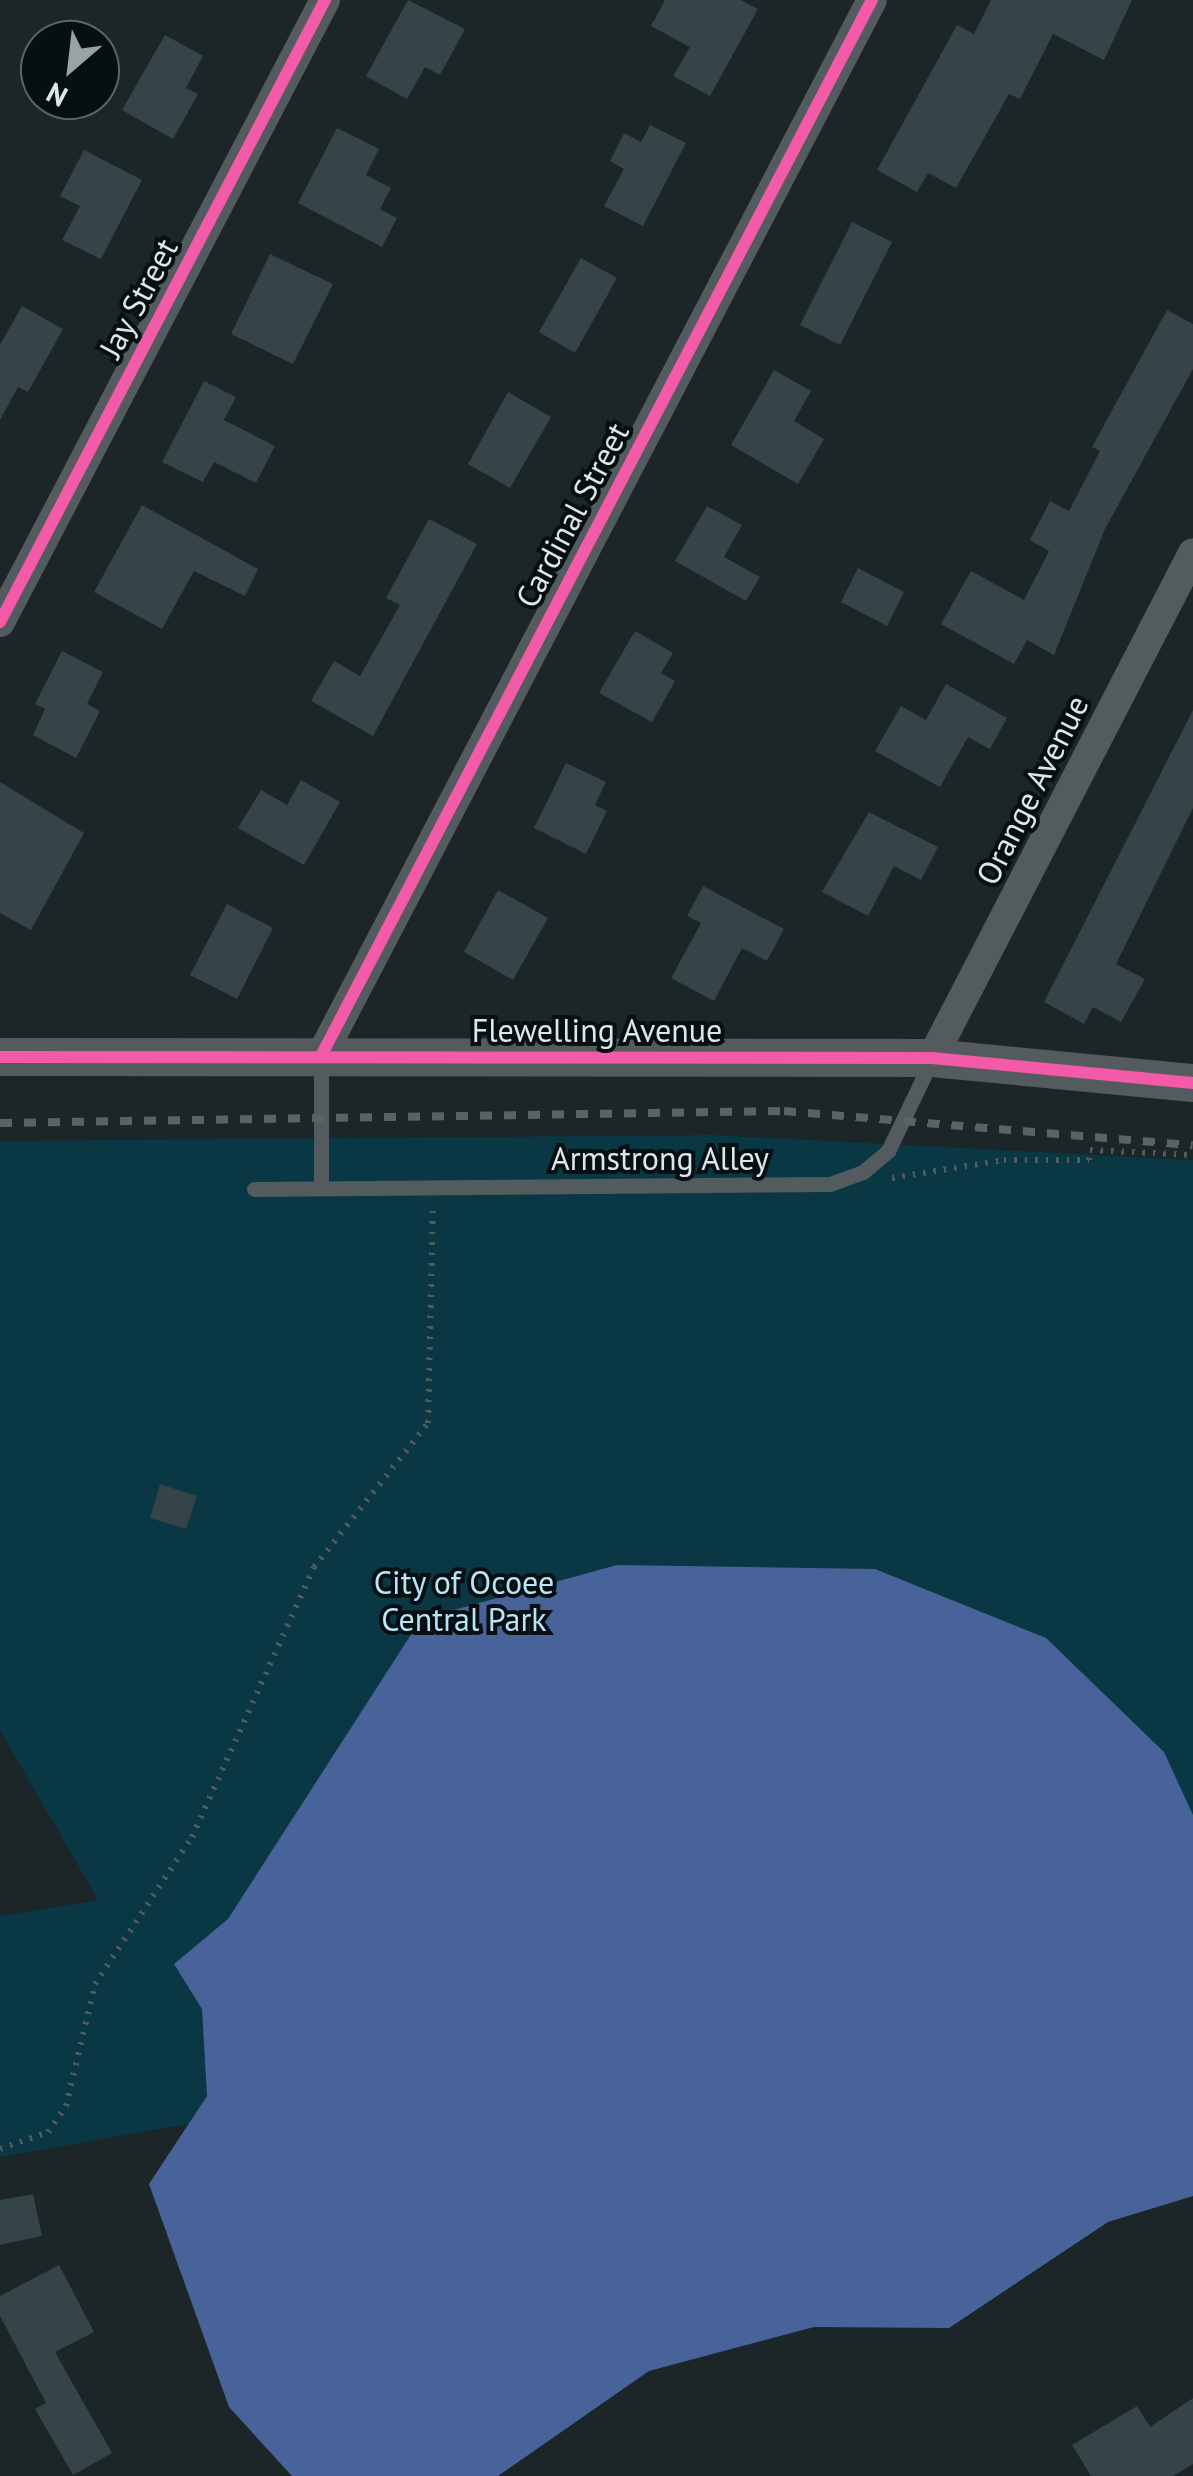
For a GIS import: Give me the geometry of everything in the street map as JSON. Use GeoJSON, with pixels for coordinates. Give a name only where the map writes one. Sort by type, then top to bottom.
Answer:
{"type":"FeatureCollection","features":[{"type":"Feature","properties":{"kind":"street","name":"Jay Street"},"geometry":{"type":"LineString","coordinates":[[0,622],[325,0]]}},
{"type":"Feature","properties":{"kind":"street","name":"Cardinal Street"},"geometry":{"type":"LineString","coordinates":[[322,1056],[872,0]]}},
{"type":"Feature","properties":{"kind":"street","name":"Orange Avenue"},"geometry":{"type":"LineString","coordinates":[[932,1058],[1193,553]]}},
{"type":"Feature","properties":{"kind":"street","name":"Flewelling Avenue"},"geometry":{"type":"LineString","coordinates":[[0,1058],[932,1058],[1193,1083]]}},
{"type":"Feature","properties":{"kind":"lane"},"geometry":{"type":"LineString","coordinates":[[321,1188],[322,1056]]}},
{"type":"Feature","properties":{"kind":"lane","name":"Armstrong Alley"},"geometry":{"type":"LineString","coordinates":[[254,1189],[830,1184],[863,1172],[888,1151],[932,1058]]}},
{"type":"Feature","properties":{"kind":"path"},"geometry":{"type":"LineString","coordinates":[[0,2150],[48,2132],[66,2106],[95,1984],[192,1837],[314,1567],[428,1423],[433,1204]]}},
{"type":"Feature","properties":{"kind":"green space","name":"City of Ocoee Central Park"},"geometry":{"type":"Polygon","coordinates":[[[712,1135],[1193,1160],[1193,1947],[0,2157],[0,1916],[98,1900],[0,1730],[0,1141],[712,1135]]]}},
{"type":"Feature","properties":{"kind":"water"},"geometry":{"type":"Polygon","coordinates":[[[617,1565],[875,1569],[1046,1638],[1164,1752],[1193,1815],[1193,2196],[1108,2222],[949,2328],[814,2327],[649,2371],[498,2476],[292,2476],[229,2407],[149,2184],[207,2096],[202,2009],[174,1964],[228,1919],[421,1619],[617,1565]]]}},
{"type":"Feature","properties":{"kind":"building"},"geometry":{"type":"Polygon","coordinates":[[[408,0],[465,29],[440,75],[425,67],[407,99],[366,76],[408,0]]]}},
{"type":"Feature","properties":{"kind":"building"},"geometry":{"type":"Polygon","coordinates":[[[665,0],[741,0],[758,9],[710,96],[673,76],[690,47],[651,26],[665,0]]]}},
{"type":"Feature","properties":{"kind":"building"},"geometry":{"type":"Polygon","coordinates":[[[991,0],[1132,0],[1104,60],[1053,34],[1020,99],[1009,94],[956,188],[928,173],[917,192],[877,170],[957,25],[974,34],[991,0]]]}},
{"type":"Feature","properties":{"kind":"building"},"geometry":{"type":"Polygon","coordinates":[[[165,35],[203,56],[186,88],[198,94],[173,139],[122,110],[165,35]]]}},
{"type":"Feature","properties":{"kind":"building"},"geometry":{"type":"Polygon","coordinates":[[[650,125],[686,143],[643,226],[604,206],[624,169],[610,161],[624,133],[641,142],[650,125]]]}},
{"type":"Feature","properties":{"kind":"building"},"geometry":{"type":"Polygon","coordinates":[[[337,128],[379,149],[366,175],[391,188],[380,209],[397,218],[382,247],[298,203],[337,128]]]}},
{"type":"Feature","properties":{"kind":"building"},"geometry":{"type":"Polygon","coordinates":[[[84,150],[142,180],[101,259],[62,240],[80,206],[60,196],[84,150]]]}},
{"type":"Feature","properties":{"kind":"building"},"geometry":{"type":"Polygon","coordinates":[[[852,222],[892,242],[840,345],[800,325],[852,222]]]}},
{"type":"Feature","properties":{"kind":"building"},"geometry":{"type":"Polygon","coordinates":[[[270,254],[333,284],[293,364],[231,334],[270,254]]]}},
{"type":"Feature","properties":{"kind":"building"},"geometry":{"type":"Polygon","coordinates":[[[581,258],[617,278],[575,353],[539,332],[581,258]]]}},
{"type":"Feature","properties":{"kind":"building"},"geometry":{"type":"Polygon","coordinates":[[[22,306],[63,329],[28,392],[18,387],[0,420],[0,345],[22,306]]]}},
{"type":"Feature","properties":{"kind":"building"},"geometry":{"type":"Polygon","coordinates":[[[1167,310],[1193,324],[1193,369],[1105,529],[1054,655],[1027,640],[1014,664],[941,624],[971,571],[1024,600],[1049,551],[1030,540],[1050,501],[1069,511],[1100,451],[1092,447],[1167,310]]]}},
{"type":"Feature","properties":{"kind":"building"},"geometry":{"type":"Polygon","coordinates":[[[774,370],[811,391],[794,421],[824,439],[798,484],[731,445],[774,370]]]}},
{"type":"Feature","properties":{"kind":"building"},"geometry":{"type":"Polygon","coordinates":[[[204,381],[236,397],[224,420],[275,446],[256,483],[214,462],[203,482],[162,462],[204,381]]]}},
{"type":"Feature","properties":{"kind":"building"},"geometry":{"type":"Polygon","coordinates":[[[508,392],[551,417],[510,488],[468,464],[508,392]]]}},
{"type":"Feature","properties":{"kind":"building"},"geometry":{"type":"Polygon","coordinates":[[[142,505],[258,569],[245,596],[194,571],[162,629],[94,592],[142,505]]]}},
{"type":"Feature","properties":{"kind":"building"},"geometry":{"type":"Polygon","coordinates":[[[707,506],[742,525],[724,557],[760,577],[746,601],[675,561],[707,506]]]}},
{"type":"Feature","properties":{"kind":"building"},"geometry":{"type":"Polygon","coordinates":[[[429,519],[477,544],[373,736],[311,701],[334,661],[360,676],[400,605],[386,598],[429,519]]]}},
{"type":"Feature","properties":{"kind":"building"},"geometry":{"type":"Polygon","coordinates":[[[858,568],[904,592],[887,626],[841,602],[858,568]]]}},
{"type":"Feature","properties":{"kind":"building"},"geometry":{"type":"Polygon","coordinates":[[[635,631],[673,653],[661,673],[675,681],[652,722],[599,693],[635,631]]]}},
{"type":"Feature","properties":{"kind":"building"},"geometry":{"type":"Polygon","coordinates":[[[62,651],[103,672],[87,704],[100,711],[76,758],[33,735],[45,709],[35,704],[62,651]]]}},
{"type":"Feature","properties":{"kind":"building"},"geometry":{"type":"Polygon","coordinates":[[[946,684],[1007,718],[990,749],[968,737],[940,787],[875,751],[901,706],[926,720],[946,684]]]}},
{"type":"Feature","properties":{"kind":"building"},"geometry":{"type":"Polygon","coordinates":[[[1193,710],[1193,808],[1116,964],[1145,979],[1121,1022],[1093,1007],[1084,1024],[1044,1002],[1193,710]]]}},
{"type":"Feature","properties":{"kind":"building"},"geometry":{"type":"Polygon","coordinates":[[[566,763],[606,782],[595,805],[607,811],[586,854],[534,828],[566,763]]]}},
{"type":"Feature","properties":{"kind":"building"},"geometry":{"type":"Polygon","coordinates":[[[301,780],[340,802],[304,865],[238,828],[261,790],[287,805],[301,780]]]}},
{"type":"Feature","properties":{"kind":"building"},"geometry":{"type":"Polygon","coordinates":[[[0,782],[84,833],[31,930],[0,913],[0,782]]]}},
{"type":"Feature","properties":{"kind":"building"},"geometry":{"type":"Polygon","coordinates":[[[869,812],[938,847],[921,880],[894,866],[868,916],[822,892],[869,812]]]}},
{"type":"Feature","properties":{"kind":"building"},"geometry":{"type":"Polygon","coordinates":[[[703,886],[784,929],[767,961],[742,948],[714,1001],[671,978],[701,923],[687,916],[703,886]]]}},
{"type":"Feature","properties":{"kind":"building"},"geometry":{"type":"Polygon","coordinates":[[[498,890],[548,918],[513,980],[464,952],[498,890]]]}},
{"type":"Feature","properties":{"kind":"building"},"geometry":{"type":"Polygon","coordinates":[[[227,904],[273,928],[237,999],[190,975],[227,904]]]}},
{"type":"Feature","properties":{"kind":"building"},"geometry":{"type":"Polygon","coordinates":[[[160,1484],[197,1496],[186,1529],[150,1518],[160,1484]]]}},
{"type":"Feature","properties":{"kind":"building"},"geometry":{"type":"Polygon","coordinates":[[[33,2194],[42,2236],[0,2245],[0,2200],[33,2194]]]}},
{"type":"Feature","properties":{"kind":"building"},"geometry":{"type":"Polygon","coordinates":[[[59,2265],[94,2332],[55,2352],[112,2453],[73,2475],[35,2409],[46,2403],[0,2316],[0,2296],[59,2265]]]}},
{"type":"Feature","properties":{"kind":"building"},"geometry":{"type":"Polygon","coordinates":[[[1193,2398],[1193,2464],[1173,2476],[1091,2476],[1072,2445],[1137,2406],[1150,2427],[1193,2398]]]}},
{"type":"Feature","properties":{"kind":"railway"},"geometry":{"type":"LineString","coordinates":[[0,1123],[784,1111],[1193,1145]]}},
{"type":"Feature","properties":{"kind":"cycle path"},"geometry":{"type":"LineString","coordinates":[[0,622],[325,0]]}},
{"type":"Feature","properties":{"kind":"cycle path"},"geometry":{"type":"LineString","coordinates":[[321,1056],[872,0]]}},
{"type":"Feature","properties":{"kind":"cycle path"},"geometry":{"type":"LineString","coordinates":[[0,1057],[932,1058],[1193,1083]]}}]}
